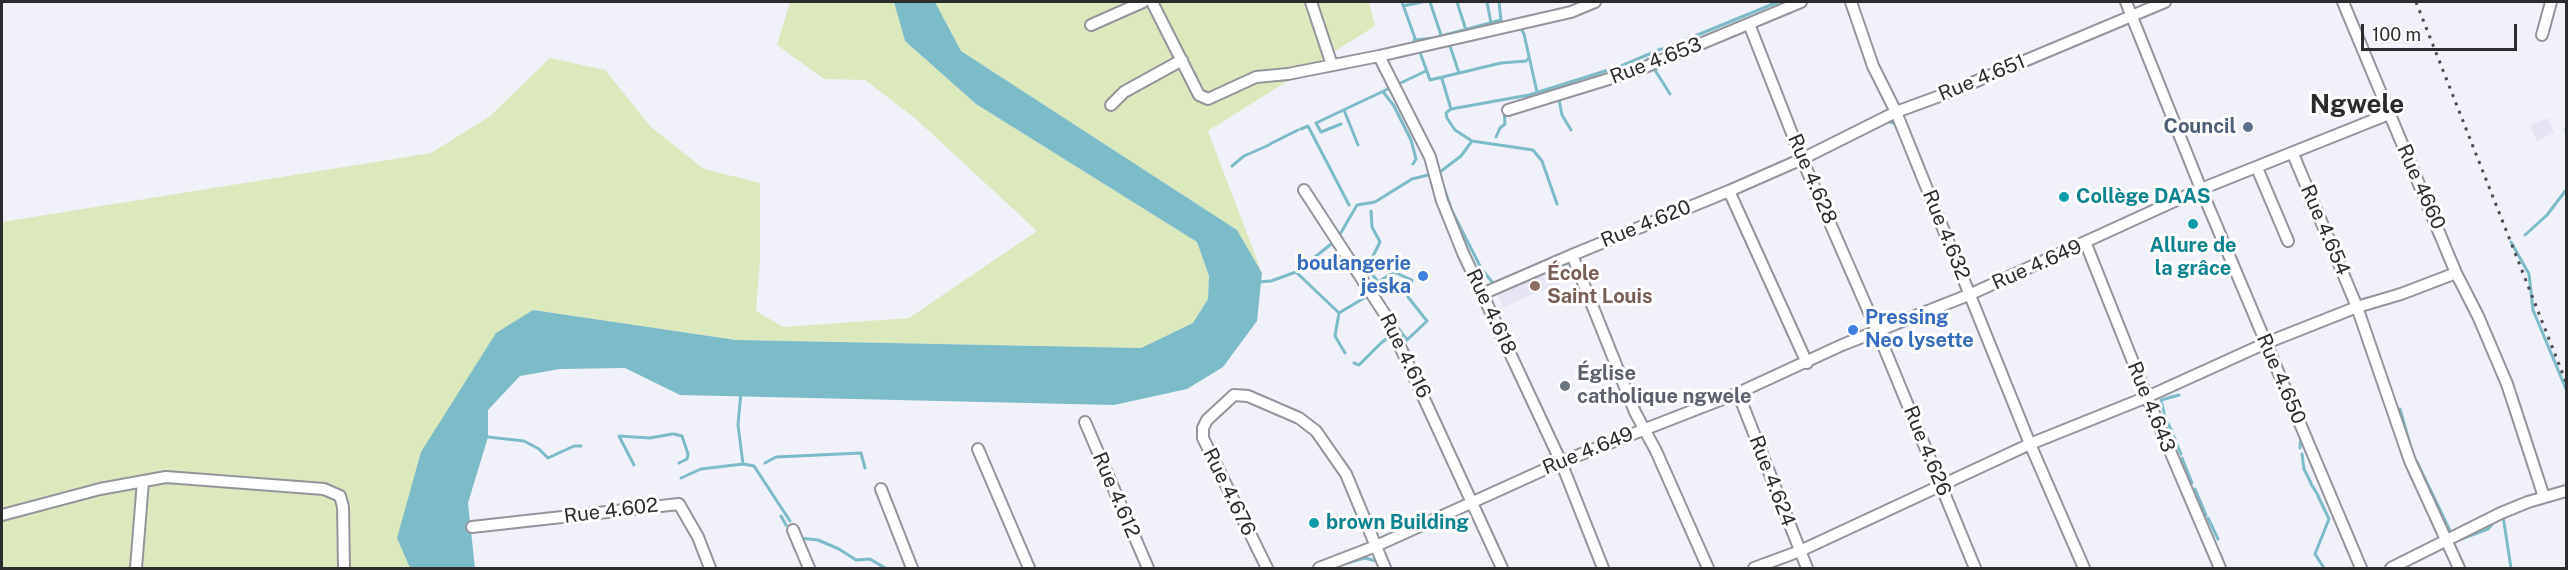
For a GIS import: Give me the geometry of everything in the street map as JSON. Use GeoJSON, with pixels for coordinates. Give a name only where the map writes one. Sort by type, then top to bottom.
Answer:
{"type":"FeatureCollection","features":[{"type":"Feature","properties":{"kind":"street"},"geometry":{"type":"LineString","coordinates":[[1091,26],[1143,2]]}},
{"type":"Feature","properties":{"kind":"street"},"geometry":{"type":"LineString","coordinates":[[1152,2],[1199,95],[1208,99],[1256,77],[1379,56],[1571,12],[1594,2]]}},
{"type":"Feature","properties":{"kind":"street"},"geometry":{"type":"LineString","coordinates":[[1311,2],[1332,65]]}},
{"type":"Feature","properties":{"kind":"street","name":"Rue 4.653"},"geometry":{"type":"LineString","coordinates":[[1508,111],[1638,70],[1801,2]]}},
{"type":"Feature","properties":{"kind":"street","name":"Rue 4.632"},"geometry":{"type":"LineString","coordinates":[[1851,2],[1873,66],[1896,112],[2030,444],[2084,568]]}},
{"type":"Feature","properties":{"kind":"street","name":"Rue 4.650"},"geometry":{"type":"LineString","coordinates":[[2126,2],[2201,189],[2361,568]]}},
{"type":"Feature","properties":{"kind":"street","name":"Rue 4.651"},"geometry":{"type":"LineString","coordinates":[[1802,159],[1896,112],[1948,93],[2165,2]]}},
{"type":"Feature","properties":{"kind":"street","name":"Rue 4660"},"geometry":{"type":"LineString","coordinates":[[2343,2],[2456,273],[2507,384],[2544,497]]}},
{"type":"Feature","properties":{"kind":"street"},"geometry":{"type":"LineString","coordinates":[[2542,35],[2551,2]]}},
{"type":"Feature","properties":{"kind":"street","name":"Rue 4.628"},"geometry":{"type":"LineString","coordinates":[[1749,24],[1802,159],[1878,333]]}},
{"type":"Feature","properties":{"kind":"street","name":"Rue 4.618"},"geometry":{"type":"LineString","coordinates":[[1379,56],[1430,158],[1442,201],[1482,294],[1561,462],[1603,568]]}},
{"type":"Feature","properties":{"kind":"street"},"geometry":{"type":"LineString","coordinates":[[1111,105],[1124,92],[1182,60]]}},
{"type":"Feature","properties":{"kind":"street","name":"Rue 4.649"},"geometry":{"type":"LineString","coordinates":[[1319,568],[1376,546],[1472,500],[1561,462],[1738,393],[1842,345],[1878,333],[1971,294],[2086,244],[2201,189],[2389,114]]}},
{"type":"Feature","properties":{"kind":"street","name":"Rue 4.654"},"geometry":{"type":"LineString","coordinates":[[2292,154],[2357,307],[2410,461],[2459,568]]}},
{"type":"Feature","properties":{"kind":"street","name":"Rue 4.620"},"geometry":{"type":"LineString","coordinates":[[1482,294],[1802,159]]}},
{"type":"Feature","properties":{"kind":"street"},"geometry":{"type":"LineString","coordinates":[[2257,168],[2288,241]]}},
{"type":"Feature","properties":{"kind":"street","name":"Rue 4.616"},"geometry":{"type":"LineString","coordinates":[[1304,190],[1386,316],[1502,568]]}},
{"type":"Feature","properties":{"kind":"street"},"geometry":{"type":"LineString","coordinates":[[1729,191],[1807,363]]}},
{"type":"Feature","properties":{"kind":"street","name":"Rue 4.643"},"geometry":{"type":"LineString","coordinates":[[2086,244],[2147,397],[2220,568]]}},
{"type":"Feature","properties":{"kind":"street"},"geometry":{"type":"LineString","coordinates":[[1572,255],[1644,428],[1708,568]]}},
{"type":"Feature","properties":{"kind":"street"},"geometry":{"type":"LineString","coordinates":[[1754,568],[1800,551],[2030,444],[2147,397],[2266,343],[2357,307],[2401,294],[2456,273]]}},
{"type":"Feature","properties":{"kind":"street","name":"Rue 4.626"},"geometry":{"type":"LineString","coordinates":[[1878,333],[1975,568]]}},
{"type":"Feature","properties":{"kind":"street","name":"Rue 4.624"},"geometry":{"type":"LineString","coordinates":[[1738,393],[1807,568]]}},
{"type":"Feature","properties":{"kind":"street","name":"Rue 4.676"},"geometry":{"type":"LineString","coordinates":[[1267,568],[1203,438],[1203,428],[1207,420],[1234,395],[1248,396],[1299,418],[1316,431],[1346,474],[1376,546]]}},
{"type":"Feature","properties":{"kind":"street","name":"Rue 4.612"},"geometry":{"type":"LineString","coordinates":[[1085,422],[1148,568]]}},
{"type":"Feature","properties":{"kind":"street"},"geometry":{"type":"LineString","coordinates":[[978,449],[1029,568]]}},
{"type":"Feature","properties":{"kind":"street"},"geometry":{"type":"LineString","coordinates":[[2,515],[165,477],[324,489],[340,496],[344,507],[344,568]]}},
{"type":"Feature","properties":{"kind":"street"},"geometry":{"type":"LineString","coordinates":[[135,568],[144,481]]}},
{"type":"Feature","properties":{"kind":"street"},"geometry":{"type":"LineString","coordinates":[[882,489],[912,568]]}},
{"type":"Feature","properties":{"kind":"street"},"geometry":{"type":"LineString","coordinates":[[2391,568],[2501,513],[2566,491]]}},
{"type":"Feature","properties":{"kind":"street","name":"Rue 4.602"},"geometry":{"type":"LineString","coordinates":[[472,527],[679,504],[699,537],[710,568]]}},
{"type":"Feature","properties":{"kind":"street"},"geometry":{"type":"LineString","coordinates":[[793,530],[809,568]]}},
{"type":"Feature","properties":{"kind":"street"},"geometry":{"type":"LineString","coordinates":[[1376,546],[1385,568]]}},
{"type":"Feature","properties":{"kind":"shaded area"},"geometry":{"type":"Polygon","coordinates":[[[2548,118],[2554,133],[2537,141],[2530,125],[2548,118]]]}},
{"type":"Feature","properties":{"kind":"shaded area","name":"École Saint Louis"},"geometry":{"type":"Polygon","coordinates":[[[1568,264],[1573,278],[1503,307],[1497,294],[1568,264]]]}},
{"type":"Feature","properties":{"kind":"green space"},"geometry":{"type":"Polygon","coordinates":[[[790,2],[894,2],[905,41],[976,104],[1197,242],[1209,276],[1208,299],[1193,323],[1141,348],[736,340],[533,310],[397,537],[410,568],[2,568],[2,222],[431,153],[490,116],[550,58],[605,70],[651,127],[704,169],[760,183],[760,258],[756,311],[783,327],[909,318],[1037,231],[916,119],[865,80],[824,79],[777,45],[790,2]]]}},
{"type":"Feature","properties":{"kind":"green space"},"geometry":{"type":"Polygon","coordinates":[[[935,2],[1369,2],[1375,26],[1208,131],[1262,273],[1237,230],[961,51],[935,2]]]}},
{"type":"Feature","properties":{"kind":"water"},"geometry":{"type":"Polygon","coordinates":[[[894,2],[935,2],[961,51],[1237,230],[1262,273],[1257,321],[1223,367],[1187,389],[1114,405],[680,395],[625,368],[560,369],[520,376],[488,410],[488,437],[468,503],[475,568],[410,568],[397,538],[421,452],[496,333],[533,310],[736,340],[1141,348],[1193,323],[1208,299],[1209,276],[1197,242],[976,104],[905,41],[894,2]]]}},
{"type":"Feature","properties":{"kind":"waterway"},"geometry":{"type":"LineString","coordinates":[[1402,2],[1430,80],[1501,63],[1526,61],[1529,58]]}},
{"type":"Feature","properties":{"kind":"waterway"},"geometry":{"type":"LineString","coordinates":[[1403,6],[1422,2]]}},
{"type":"Feature","properties":{"kind":"waterway"},"geometry":{"type":"LineString","coordinates":[[1430,2],[1441,35]]}},
{"type":"Feature","properties":{"kind":"waterway"},"geometry":{"type":"LineString","coordinates":[[1457,2],[1466,30]]}},
{"type":"Feature","properties":{"kind":"waterway"},"geometry":{"type":"LineString","coordinates":[[1487,2],[1491,23]]}},
{"type":"Feature","properties":{"kind":"waterway"},"geometry":{"type":"LineString","coordinates":[[1414,40],[1434,38],[1501,20],[1499,2]]}},
{"type":"Feature","properties":{"kind":"waterway"},"geometry":{"type":"LineString","coordinates":[[1678,43],[1778,2]]}},
{"type":"Feature","properties":{"kind":"waterway"},"geometry":{"type":"LineString","coordinates":[[1520,27],[1524,34],[1537,92]]}},
{"type":"Feature","properties":{"kind":"waterway"},"geometry":{"type":"LineString","coordinates":[[1449,43],[1459,73]]}},
{"type":"Feature","properties":{"kind":"waterway"},"geometry":{"type":"LineString","coordinates":[[1663,49],[1677,43]]}},
{"type":"Feature","properties":{"kind":"waterway"},"geometry":{"type":"LineString","coordinates":[[1451,109],[1529,95],[1621,66],[1661,49]]}},
{"type":"Feature","properties":{"kind":"waterway"},"geometry":{"type":"LineString","coordinates":[[1648,59],[1670,94]]}},
{"type":"Feature","properties":{"kind":"waterway"},"geometry":{"type":"LineString","coordinates":[[1341,124],[1321,132],[1316,123],[1426,71]]}},
{"type":"Feature","properties":{"kind":"waterway"},"geometry":{"type":"LineString","coordinates":[[1442,79],[1451,109],[1446,113],[1447,118],[1455,130],[1472,141],[1533,150],[1542,161],[1557,204]]}},
{"type":"Feature","properties":{"kind":"waterway"},"geometry":{"type":"LineString","coordinates":[[1384,93],[1394,106],[1411,140],[1416,159],[1413,164]]}},
{"type":"Feature","properties":{"kind":"waterway"},"geometry":{"type":"LineString","coordinates":[[1555,98],[1559,100],[1562,115],[1571,130]]}},
{"type":"Feature","properties":{"kind":"waterway"},"geometry":{"type":"LineString","coordinates":[[1496,137],[1500,128],[1505,124],[1504,109]]}},
{"type":"Feature","properties":{"kind":"waterway"},"geometry":{"type":"LineString","coordinates":[[1344,110],[1358,145]]}},
{"type":"Feature","properties":{"kind":"waterway"},"geometry":{"type":"LineString","coordinates":[[1887,121],[1899,125]]}},
{"type":"Feature","properties":{"kind":"waterway"},"geometry":{"type":"LineString","coordinates":[[1301,129],[1308,126],[1349,205]]}},
{"type":"Feature","properties":{"kind":"waterway"},"geometry":{"type":"LineString","coordinates":[[1270,144],[1298,130]]}},
{"type":"Feature","properties":{"kind":"waterway"},"geometry":{"type":"LineString","coordinates":[[1339,236],[1357,205],[1375,202],[1412,179],[1440,172],[1461,156],[1472,141]]}},
{"type":"Feature","properties":{"kind":"waterway"},"geometry":{"type":"LineString","coordinates":[[1232,166],[1244,156],[1269,145]]}},
{"type":"Feature","properties":{"kind":"waterway"},"geometry":{"type":"LineString","coordinates":[[1443,185],[1452,211],[1482,270],[1494,284]]}},
{"type":"Feature","properties":{"kind":"waterway"},"geometry":{"type":"LineString","coordinates":[[2525,235],[2547,215],[2566,190]]}},
{"type":"Feature","properties":{"kind":"waterway"},"geometry":{"type":"LineString","coordinates":[[1371,211],[1372,227],[1380,242],[1370,262],[1372,274],[1378,282],[1394,272],[1412,280],[1408,297],[1427,321],[1407,340],[1395,324]]}},
{"type":"Feature","properties":{"kind":"waterway"},"geometry":{"type":"LineString","coordinates":[[1258,282],[1271,281],[1296,272],[1335,241]]}},
{"type":"Feature","properties":{"kind":"waterway"},"geometry":{"type":"LineString","coordinates":[[2511,242],[2529,274],[2533,310],[2566,389]]}},
{"type":"Feature","properties":{"kind":"waterway"},"geometry":{"type":"LineString","coordinates":[[1296,272],[1339,313]]}},
{"type":"Feature","properties":{"kind":"waterway"},"geometry":{"type":"LineString","coordinates":[[1345,353],[1335,336],[1339,313],[1369,295]]}},
{"type":"Feature","properties":{"kind":"waterway"},"geometry":{"type":"LineString","coordinates":[[1381,343],[1390,336]]}},
{"type":"Feature","properties":{"kind":"waterway"},"geometry":{"type":"LineString","coordinates":[[1354,363],[1359,365],[1380,344]]}},
{"type":"Feature","properties":{"kind":"waterway"},"geometry":{"type":"LineString","coordinates":[[741,392],[738,425],[743,464]]}},
{"type":"Feature","properties":{"kind":"waterway"},"geometry":{"type":"LineString","coordinates":[[2164,412],[2161,400],[2179,395]]}},
{"type":"Feature","properties":{"kind":"waterway"},"geometry":{"type":"LineString","coordinates":[[2400,409],[2411,448]]}},
{"type":"Feature","properties":{"kind":"waterway"},"geometry":{"type":"LineString","coordinates":[[2164,414],[2172,432]]}},
{"type":"Feature","properties":{"kind":"waterway"},"geometry":{"type":"LineString","coordinates":[[634,465],[619,436],[650,438],[672,434]]}},
{"type":"Feature","properties":{"kind":"waterway"},"geometry":{"type":"LineString","coordinates":[[674,434],[682,436],[688,454],[687,459],[679,463]]}},
{"type":"Feature","properties":{"kind":"waterway"},"geometry":{"type":"LineString","coordinates":[[2529,435],[2543,477]]}},
{"type":"Feature","properties":{"kind":"waterway"},"geometry":{"type":"LineString","coordinates":[[488,437],[524,441],[539,449],[548,458],[574,446],[581,446]]}},
{"type":"Feature","properties":{"kind":"waterway"},"geometry":{"type":"LineString","coordinates":[[2174,437],[2181,454]]}},
{"type":"Feature","properties":{"kind":"waterway"},"geometry":{"type":"LineString","coordinates":[[2300,448],[2301,437]]}},
{"type":"Feature","properties":{"kind":"waterway"},"geometry":{"type":"LineString","coordinates":[[765,463],[776,457],[861,453],[865,468]]}},
{"type":"Feature","properties":{"kind":"waterway"},"geometry":{"type":"LineString","coordinates":[[2302,454],[2304,469],[2311,483]]}},
{"type":"Feature","properties":{"kind":"waterway"},"geometry":{"type":"LineString","coordinates":[[2182,458],[2192,483]]}},
{"type":"Feature","properties":{"kind":"waterway"},"geometry":{"type":"LineString","coordinates":[[2417,462],[2452,535]]}},
{"type":"Feature","properties":{"kind":"waterway"},"geometry":{"type":"LineString","coordinates":[[681,478],[701,469],[743,464],[754,466],[790,521]]}},
{"type":"Feature","properties":{"kind":"waterway"},"geometry":{"type":"LineString","coordinates":[[2311,484],[2318,495]]}},
{"type":"Feature","properties":{"kind":"waterway"},"geometry":{"type":"LineString","coordinates":[[2195,489],[2206,515]]}},
{"type":"Feature","properties":{"kind":"waterway"},"geometry":{"type":"LineString","coordinates":[[2318,496],[2329,519],[2315,554],[2324,568]]}},
{"type":"Feature","properties":{"kind":"waterway"},"geometry":{"type":"LineString","coordinates":[[781,516],[786,525]]}},
{"type":"Feature","properties":{"kind":"waterway"},"geometry":{"type":"LineString","coordinates":[[2503,516],[2511,568]]}},
{"type":"Feature","properties":{"kind":"waterway"},"geometry":{"type":"LineString","coordinates":[[2208,518],[2218,539]]}},
{"type":"Feature","properties":{"kind":"waterway"},"geometry":{"type":"LineString","coordinates":[[2456,541],[2488,529],[2497,519]]}},
{"type":"Feature","properties":{"kind":"waterway"},"geometry":{"type":"LineString","coordinates":[[799,538],[818,540],[839,549],[856,560],[870,559],[885,568]]}},
{"type":"Feature","properties":{"kind":"waterway"},"geometry":{"type":"LineString","coordinates":[[1347,563],[1365,558],[1376,561],[1379,568]]}},
{"type":"Feature","properties":{"kind":"railway"},"geometry":{"type":"LineString","coordinates":[[2416,2],[2566,382]]}},
{"type":"Feature","properties":{"kind":"place","name":"Council"},"geometry":{"type":"Point","coordinates":[2248,127]}},
{"type":"Feature","properties":{"kind":"place","name":"Collège DAAS"},"geometry":{"type":"Point","coordinates":[2064,197]}},
{"type":"Feature","properties":{"kind":"place","name":"Allure de la grâce"},"geometry":{"type":"Point","coordinates":[2193,224]}},
{"type":"Feature","properties":{"kind":"place","name":"boulangerie jeska"},"geometry":{"type":"Point","coordinates":[1423,276]}},
{"type":"Feature","properties":{"kind":"place","name":"École Saint Louis"},"geometry":{"type":"Point","coordinates":[1535,286]}},
{"type":"Feature","properties":{"kind":"place","name":"Pressing Neo lysette"},"geometry":{"type":"Point","coordinates":[1853,330]}},
{"type":"Feature","properties":{"kind":"place","name":"Église catholique ngwele"},"geometry":{"type":"Point","coordinates":[1565,386]}},
{"type":"Feature","properties":{"kind":"place","name":"brown Building"},"geometry":{"type":"Point","coordinates":[1314,523]}},
{"type":"Feature","properties":{"kind":"district","name":"Ngwele"},"geometry":{"type":"Point","coordinates":[2357,105]}}]}
